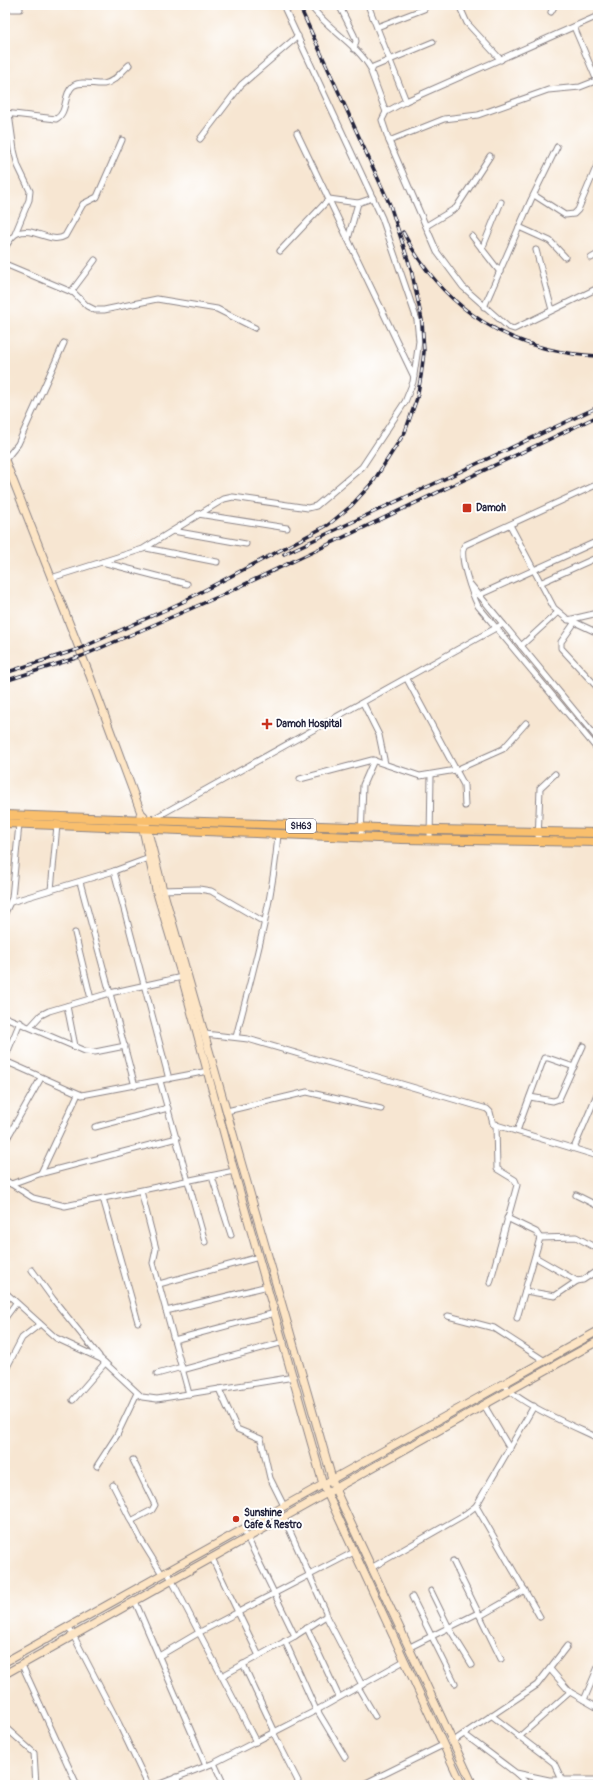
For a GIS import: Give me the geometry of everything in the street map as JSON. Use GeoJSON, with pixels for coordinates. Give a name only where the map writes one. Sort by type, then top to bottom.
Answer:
{"type":"FeatureCollection","features":[{"type":"Feature","properties":{"kind":"main road"},"geometry":{"type":"LineString","coordinates":[[5,460],[94,685],[145,822],[152,857],[182,977],[234,1171],[294,1377],[323,1484],[462,1785]]}},
{"type":"Feature","properties":{"kind":"main road","name":"SH63"},"geometry":{"type":"LineString","coordinates":[[5,815],[145,822],[598,833]]}},
{"type":"Feature","properties":{"kind":"main road","name":"SH63"},"geometry":{"type":"LineString","coordinates":[[5,823],[57,825],[145,822],[278,834],[598,842]]}},
{"type":"Feature","properties":{"kind":"main road"},"geometry":{"type":"LineString","coordinates":[[287,825],[287,834]]}},
{"type":"Feature","properties":{"kind":"main road"},"geometry":{"type":"LineString","coordinates":[[160,890],[206,1034],[332,1480],[371,1568],[473,1785]]}},
{"type":"Feature","properties":{"kind":"main road"},"geometry":{"type":"LineString","coordinates":[[5,1662],[323,1484],[504,1385],[598,1331]]}},
{"type":"Feature","properties":{"kind":"main road"},"geometry":{"type":"LineString","coordinates":[[5,1674],[598,1341]]}},
{"type":"Feature","properties":{"kind":"main road"},"geometry":{"type":"LineString","coordinates":[[41,1642],[48,1650]]}},
{"type":"Feature","properties":{"kind":"street"},"geometry":{"type":"LineString","coordinates":[[51,578],[145,548],[219,501],[228,497],[308,508],[316,506],[362,467],[410,393],[414,377],[419,341],[417,320],[388,234],[373,198],[283,5]]}},
{"type":"Feature","properties":{"kind":"street"},"geometry":{"type":"LineString","coordinates":[[310,5],[319,18],[364,57],[371,68],[386,112]]}},
{"type":"Feature","properties":{"kind":"street"},"geometry":{"type":"LineString","coordinates":[[339,5],[354,35],[356,41],[354,49]]}},
{"type":"Feature","properties":{"kind":"street"},"geometry":{"type":"LineString","coordinates":[[368,5],[406,101]]}},
{"type":"Feature","properties":{"kind":"street"},"geometry":{"type":"LineString","coordinates":[[459,5],[467,23],[501,60]]}},
{"type":"Feature","properties":{"kind":"street"},"geometry":{"type":"LineString","coordinates":[[551,12],[555,5]]}},
{"type":"Feature","properties":{"kind":"street"},"geometry":{"type":"LineString","coordinates":[[5,9],[20,9]]}},
{"type":"Feature","properties":{"kind":"street"},"geometry":{"type":"LineString","coordinates":[[377,27],[424,9]]}},
{"type":"Feature","properties":{"kind":"street"},"geometry":{"type":"LineString","coordinates":[[598,16],[406,101],[386,112],[382,120],[389,141],[437,252],[462,287],[484,308],[512,329],[598,288]]}},
{"type":"Feature","properties":{"kind":"street"},"geometry":{"type":"LineString","coordinates":[[389,141],[444,119],[478,115],[544,91],[580,87],[598,80],[574,27]]}},
{"type":"Feature","properties":{"kind":"street"},"geometry":{"type":"LineString","coordinates":[[200,138],[241,85],[298,36]]}},
{"type":"Feature","properties":{"kind":"street"},"geometry":{"type":"LineString","coordinates":[[371,68],[374,65],[433,42]]}},
{"type":"Feature","properties":{"kind":"street"},"geometry":{"type":"LineString","coordinates":[[5,248],[15,235],[29,200],[30,191],[18,166],[7,113],[56,119],[61,115],[68,94],[73,86],[78,84],[104,84],[110,82],[129,64]]}},
{"type":"Feature","properties":{"kind":"street"},"geometry":{"type":"LineString","coordinates":[[297,133],[414,377]]}},
{"type":"Feature","properties":{"kind":"street"},"geometry":{"type":"LineString","coordinates":[[15,235],[26,232],[56,239],[65,236],[85,202],[94,200],[97,197],[122,140]]}},
{"type":"Feature","properties":{"kind":"street"},"geometry":{"type":"LineString","coordinates":[[484,308],[557,147]]}},
{"type":"Feature","properties":{"kind":"street"},"geometry":{"type":"LineString","coordinates":[[426,226],[456,208],[490,156]]}},
{"type":"Feature","properties":{"kind":"street"},"geometry":{"type":"LineString","coordinates":[[534,195],[565,215],[574,214],[578,210],[598,163]]}},
{"type":"Feature","properties":{"kind":"street"},"geometry":{"type":"LineString","coordinates":[[328,199],[358,203],[373,198]]}},
{"type":"Feature","properties":{"kind":"street"},"geometry":{"type":"LineString","coordinates":[[280,251],[328,199]]}},
{"type":"Feature","properties":{"kind":"street"},"geometry":{"type":"LineString","coordinates":[[482,249],[501,202]]}},
{"type":"Feature","properties":{"kind":"street"},"geometry":{"type":"LineString","coordinates":[[348,239],[358,203]]}},
{"type":"Feature","properties":{"kind":"street"},"geometry":{"type":"LineString","coordinates":[[519,228],[550,241],[565,257]]}},
{"type":"Feature","properties":{"kind":"street"},"geometry":{"type":"LineString","coordinates":[[472,236],[500,272]]}},
{"type":"Feature","properties":{"kind":"street"},"geometry":{"type":"LineString","coordinates":[[536,250],[552,310]]}},
{"type":"Feature","properties":{"kind":"street"},"geometry":{"type":"LineString","coordinates":[[591,258],[598,254]]}},
{"type":"Feature","properties":{"kind":"street"},"geometry":{"type":"LineString","coordinates":[[71,292],[95,260]]}},
{"type":"Feature","properties":{"kind":"street"},"geometry":{"type":"LineString","coordinates":[[5,264],[71,292],[87,306],[95,310],[104,310],[157,299],[217,309],[255,328]]}},
{"type":"Feature","properties":{"kind":"street"},"geometry":{"type":"LineString","coordinates":[[5,460],[18,444],[64,343]]}},
{"type":"Feature","properties":{"kind":"street"},"geometry":{"type":"LineString","coordinates":[[598,484],[463,547],[462,553],[469,583],[478,606],[598,750]]}},
{"type":"Feature","properties":{"kind":"street"},"geometry":{"type":"LineString","coordinates":[[198,514],[287,528]]}},
{"type":"Feature","properties":{"kind":"street"},"geometry":{"type":"LineString","coordinates":[[510,525],[549,602],[568,620],[597,633]]}},
{"type":"Feature","properties":{"kind":"street"},"geometry":{"type":"LineString","coordinates":[[173,531],[246,544]]}},
{"type":"Feature","properties":{"kind":"street"},"geometry":{"type":"LineString","coordinates":[[479,595],[534,571],[598,540]]}},
{"type":"Feature","properties":{"kind":"street"},"geometry":{"type":"LineString","coordinates":[[145,548],[217,562]]}},
{"type":"Feature","properties":{"kind":"street"},"geometry":{"type":"LineString","coordinates":[[540,583],[597,558]]}},
{"type":"Feature","properties":{"kind":"street"},"geometry":{"type":"LineString","coordinates":[[102,562],[187,584]]}},
{"type":"Feature","properties":{"kind":"street"},"geometry":{"type":"LineString","coordinates":[[469,583],[598,739]]}},
{"type":"Feature","properties":{"kind":"street"},"geometry":{"type":"LineString","coordinates":[[521,646],[558,612]]}},
{"type":"Feature","properties":{"kind":"street"},"geometry":{"type":"LineString","coordinates":[[568,620],[598,613]]}},
{"type":"Feature","properties":{"kind":"street"},"geometry":{"type":"LineString","coordinates":[[575,622],[562,642],[561,648],[598,688]]}},
{"type":"Feature","properties":{"kind":"street"},"geometry":{"type":"LineString","coordinates":[[145,822],[407,679],[497,629],[503,624]]}},
{"type":"Feature","properties":{"kind":"street"},"geometry":{"type":"LineString","coordinates":[[407,679],[466,790],[465,806]]}},
{"type":"Feature","properties":{"kind":"street"},"geometry":{"type":"LineString","coordinates":[[550,693],[556,688]]}},
{"type":"Feature","properties":{"kind":"street"},"geometry":{"type":"LineString","coordinates":[[363,703],[379,735],[385,764]]}},
{"type":"Feature","properties":{"kind":"street"},"geometry":{"type":"LineString","coordinates":[[577,725],[582,720]]}},
{"type":"Feature","properties":{"kind":"street"},"geometry":{"type":"LineString","coordinates":[[300,779],[374,760],[414,775],[431,775],[456,770],[503,749],[526,723]]}},
{"type":"Feature","properties":{"kind":"street"},"geometry":{"type":"LineString","coordinates":[[361,837],[363,785],[374,760]]}},
{"type":"Feature","properties":{"kind":"street"},"geometry":{"type":"LineString","coordinates":[[538,841],[540,788],[555,774]]}},
{"type":"Feature","properties":{"kind":"street"},"geometry":{"type":"LineString","coordinates":[[430,839],[431,775]]}},
{"type":"Feature","properties":{"kind":"street"},"geometry":{"type":"LineString","coordinates":[[5,913],[11,902],[19,824]]}},
{"type":"Feature","properties":{"kind":"street"},"geometry":{"type":"LineString","coordinates":[[51,890],[57,825]]}},
{"type":"Feature","properties":{"kind":"street"},"geometry":{"type":"LineString","coordinates":[[236,1037],[264,922],[276,865],[278,834]]}},
{"type":"Feature","properties":{"kind":"street"},"geometry":{"type":"LineString","coordinates":[[11,902],[80,882],[152,857]]}},
{"type":"Feature","properties":{"kind":"street"},"geometry":{"type":"LineString","coordinates":[[114,871],[169,1079]]}},
{"type":"Feature","properties":{"kind":"street"},"geometry":{"type":"LineString","coordinates":[[80,882],[135,1086]]}},
{"type":"Feature","properties":{"kind":"street"},"geometry":{"type":"LineString","coordinates":[[160,890],[199,889],[212,891],[264,922]]}},
{"type":"Feature","properties":{"kind":"street"},"geometry":{"type":"LineString","coordinates":[[75,933],[91,999]]}},
{"type":"Feature","properties":{"kind":"street"},"geometry":{"type":"LineString","coordinates":[[30,1027],[45,1013],[110,993],[182,977]]}},
{"type":"Feature","properties":{"kind":"street"},"geometry":{"type":"LineString","coordinates":[[67,1006],[74,1046]]}},
{"type":"Feature","properties":{"kind":"street"},"geometry":{"type":"LineString","coordinates":[[5,1017],[20,1022],[74,1046],[95,1052],[124,1046]]}},
{"type":"Feature","properties":{"kind":"street"},"geometry":{"type":"LineString","coordinates":[[5,1058],[20,1022]]}},
{"type":"Feature","properties":{"kind":"street"},"geometry":{"type":"LineString","coordinates":[[206,1034],[236,1037],[487,1109],[490,1112],[491,1122],[598,1156]]}},
{"type":"Feature","properties":{"kind":"street"},"geometry":{"type":"LineString","coordinates":[[530,1097],[553,1101],[559,1099],[583,1046]]}},
{"type":"Feature","properties":{"kind":"street"},"geometry":{"type":"LineString","coordinates":[[517,1131],[544,1058],[574,1067]]}},
{"type":"Feature","properties":{"kind":"street"},"geometry":{"type":"LineString","coordinates":[[5,1061],[78,1094],[87,1095],[208,1071]]}},
{"type":"Feature","properties":{"kind":"street"},"geometry":{"type":"LineString","coordinates":[[5,1142],[41,1078]]}},
{"type":"Feature","properties":{"kind":"street"},"geometry":{"type":"LineString","coordinates":[[160,1081],[190,1181],[206,1242]]}},
{"type":"Feature","properties":{"kind":"street"},"geometry":{"type":"LineString","coordinates":[[227,1110],[307,1092],[381,1109]]}},
{"type":"Feature","properties":{"kind":"street"},"geometry":{"type":"LineString","coordinates":[[574,1148],[598,1092]]}},
{"type":"Feature","properties":{"kind":"street"},"geometry":{"type":"LineString","coordinates":[[41,1173],[78,1094]]}},
{"type":"Feature","properties":{"kind":"street"},"geometry":{"type":"LineString","coordinates":[[95,1128],[168,1108]]}},
{"type":"Feature","properties":{"kind":"street"},"geometry":{"type":"LineString","coordinates":[[490,1283],[508,1218],[516,1182],[497,1169],[496,1124]]}},
{"type":"Feature","properties":{"kind":"street"},"geometry":{"type":"LineString","coordinates":[[11,1184],[41,1173],[177,1138]]}},
{"type":"Feature","properties":{"kind":"street"},"geometry":{"type":"LineString","coordinates":[[5,1180],[33,1198],[62,1205],[212,1177],[234,1171]]}},
{"type":"Feature","properties":{"kind":"street"},"geometry":{"type":"LineString","coordinates":[[212,1177],[231,1235]]}},
{"type":"Feature","properties":{"kind":"street"},"geometry":{"type":"LineString","coordinates":[[141,1191],[156,1249],[153,1260],[189,1394]]}},
{"type":"Feature","properties":{"kind":"street"},"geometry":{"type":"LineString","coordinates":[[576,1195],[598,1206]]}},
{"type":"Feature","properties":{"kind":"street"},"geometry":{"type":"LineString","coordinates":[[103,1198],[138,1322]]}},
{"type":"Feature","properties":{"kind":"street"},"geometry":{"type":"LineString","coordinates":[[508,1218],[536,1232],[540,1238],[517,1318]]}},
{"type":"Feature","properties":{"kind":"street"},"geometry":{"type":"LineString","coordinates":[[540,1238],[576,1237],[598,1249]]}},
{"type":"Feature","properties":{"kind":"street"},"geometry":{"type":"LineString","coordinates":[[159,1284],[259,1257]]}},
{"type":"Feature","properties":{"kind":"street"},"geometry":{"type":"LineString","coordinates":[[535,1257],[577,1281]]}},
{"type":"Feature","properties":{"kind":"street"},"geometry":{"type":"LineString","coordinates":[[32,1270],[53,1299],[103,1361],[142,1397],[152,1400],[294,1377]]}},
{"type":"Feature","properties":{"kind":"street"},"geometry":{"type":"LineString","coordinates":[[525,1291],[555,1296],[577,1281],[583,1280],[598,1270]]}},
{"type":"Feature","properties":{"kind":"street"},"geometry":{"type":"LineString","coordinates":[[166,1311],[268,1286]]}},
{"type":"Feature","properties":{"kind":"street"},"geometry":{"type":"LineString","coordinates":[[5,1292],[56,1338],[103,1361]]}},
{"type":"Feature","properties":{"kind":"street"},"geometry":{"type":"LineString","coordinates":[[5,1318],[16,1303]]}},
{"type":"Feature","properties":{"kind":"street"},"geometry":{"type":"LineString","coordinates":[[174,1340],[275,1313]]}},
{"type":"Feature","properties":{"kind":"street"},"geometry":{"type":"LineString","coordinates":[[448,1316],[494,1328],[545,1361]]}},
{"type":"Feature","properties":{"kind":"street"},"geometry":{"type":"LineString","coordinates":[[5,1371],[22,1338],[40,1324]]}},
{"type":"Feature","properties":{"kind":"street"},"geometry":{"type":"LineString","coordinates":[[157,1374],[182,1369],[284,1342]]}},
{"type":"Feature","properties":{"kind":"street"},"geometry":{"type":"LineString","coordinates":[[73,1400],[103,1361]]}},
{"type":"Feature","properties":{"kind":"street"},"geometry":{"type":"LineString","coordinates":[[504,1385],[509,1391],[534,1406],[598,1438]]}},
{"type":"Feature","properties":{"kind":"street"},"geometry":{"type":"LineString","coordinates":[[219,1389],[236,1429],[259,1438],[263,1442],[270,1478],[284,1506]]}},
{"type":"Feature","properties":{"kind":"street"},"geometry":{"type":"LineString","coordinates":[[97,1466],[117,1435],[137,1393]]}},
{"type":"Feature","properties":{"kind":"street"},"geometry":{"type":"LineString","coordinates":[[484,1405],[510,1448]]}},
{"type":"Feature","properties":{"kind":"street"},"geometry":{"type":"LineString","coordinates":[[371,1568],[464,1515],[476,1506],[534,1406]]}},
{"type":"Feature","properties":{"kind":"street"},"geometry":{"type":"LineString","coordinates":[[132,1521],[152,1510],[155,1505],[133,1460]]}},
{"type":"Feature","properties":{"kind":"street"},"geometry":{"type":"LineString","coordinates":[[113,1485],[132,1521],[165,1573],[173,1580],[256,1742]]}},
{"type":"Feature","properties":{"kind":"street"},"geometry":{"type":"LineString","coordinates":[[476,1506],[540,1617]]}},
{"type":"Feature","properties":{"kind":"street"},"geometry":{"type":"LineString","coordinates":[[284,1518],[311,1574],[326,1612],[326,1616],[374,1716]]}},
{"type":"Feature","properties":{"kind":"street"},"geometry":{"type":"LineString","coordinates":[[243,1529],[295,1636]]}},
{"type":"Feature","properties":{"kind":"street"},"geometry":{"type":"LineString","coordinates":[[159,1656],[237,1612],[354,1552]]}},
{"type":"Feature","properties":{"kind":"street"},"geometry":{"type":"LineString","coordinates":[[212,1558],[259,1656]]}},
{"type":"Feature","properties":{"kind":"street"},"geometry":{"type":"LineString","coordinates":[[453,1561],[501,1659]]}},
{"type":"Feature","properties":{"kind":"street"},"geometry":{"type":"LineString","coordinates":[[408,1648],[431,1638],[525,1590]]}},
{"type":"Feature","properties":{"kind":"street"},"geometry":{"type":"LineString","coordinates":[[432,1591],[449,1628],[472,1665]]}},
{"type":"Feature","properties":{"kind":"street"},"geometry":{"type":"LineString","coordinates":[[412,1597],[431,1638],[455,1683]]}},
{"type":"Feature","properties":{"kind":"street"},"geometry":{"type":"LineString","coordinates":[[135,1601],[206,1766]]}},
{"type":"Feature","properties":{"kind":"street"},"geometry":{"type":"LineString","coordinates":[[222,1676],[295,1636],[326,1616]]}},
{"type":"Feature","properties":{"kind":"street"},"geometry":{"type":"LineString","coordinates":[[69,1627],[119,1724],[148,1785]]}},
{"type":"Feature","properties":{"kind":"street"},"geometry":{"type":"LineString","coordinates":[[307,1628],[339,1697]]}},
{"type":"Feature","properties":{"kind":"street"},"geometry":{"type":"LineString","coordinates":[[285,1641],[317,1710],[345,1757]]}},
{"type":"Feature","properties":{"kind":"street"},"geometry":{"type":"LineString","coordinates":[[452,1742],[537,1685],[567,1646]]}},
{"type":"Feature","properties":{"kind":"street"},"geometry":{"type":"LineString","coordinates":[[157,1785],[214,1763],[256,1742],[317,1710],[404,1661]]}},
{"type":"Feature","properties":{"kind":"street"},"geometry":{"type":"LineString","coordinates":[[243,1664],[298,1781],[298,1785]]}},
{"type":"Feature","properties":{"kind":"street"},"geometry":{"type":"LineString","coordinates":[[22,1665],[77,1785]]}},
{"type":"Feature","properties":{"kind":"street"},"geometry":{"type":"LineString","coordinates":[[584,1700],[598,1667]]}},
{"type":"Feature","properties":{"kind":"street"},"geometry":{"type":"LineString","coordinates":[[550,1669],[570,1692],[598,1708]]}},
{"type":"Feature","properties":{"kind":"street"},"geometry":{"type":"LineString","coordinates":[[519,1737],[570,1692]]}},
{"type":"Feature","properties":{"kind":"street"},"geometry":{"type":"LineString","coordinates":[[491,1715],[554,1762],[562,1780]]}},
{"type":"Feature","properties":{"kind":"street"},"geometry":{"type":"LineString","coordinates":[[5,1727],[34,1752],[36,1785]]}},
{"type":"Feature","properties":{"kind":"street"},"geometry":{"type":"LineString","coordinates":[[464,1734],[516,1773],[529,1785]]}},
{"type":"Feature","properties":{"kind":"street"},"geometry":{"type":"LineString","coordinates":[[362,1785],[444,1745]]}},
{"type":"Feature","properties":{"kind":"street"},"geometry":{"type":"LineString","coordinates":[[214,1763],[224,1785]]}},
{"type":"Feature","properties":{"kind":"street"},"geometry":{"type":"LineString","coordinates":[[516,1773],[549,1780],[598,1780]]}},
{"type":"Feature","properties":{"kind":"street"},"geometry":{"type":"LineString","coordinates":[[176,1777],[180,1785]]}},
{"type":"Feature","properties":{"kind":"railway"},"geometry":{"type":"LineString","coordinates":[[182,602],[328,525],[351,506],[373,482],[405,432],[417,398],[424,352],[422,320],[411,269],[390,205],[299,5]]}},
{"type":"Feature","properties":{"kind":"railway"},"geometry":{"type":"LineString","coordinates":[[403,232],[419,260],[438,284],[459,304],[483,322],[509,336],[536,346],[566,353],[598,356]]}},
{"type":"Feature","properties":{"kind":"railway"},"geometry":{"type":"LineString","coordinates":[[284,554],[598,407]]}},
{"type":"Feature","properties":{"kind":"railway"},"geometry":{"type":"LineString","coordinates":[[5,681],[82,656],[220,596],[598,416]]}},
{"type":"Feature","properties":{"kind":"railway"},"geometry":{"type":"LineString","coordinates":[[5,673],[79,649],[187,600]]}},
{"type":"Feature","properties":{"kind":"place","name":"Damoh"},"geometry":{"type":"Point","coordinates":[467,508]}},
{"type":"Feature","properties":{"kind":"place","name":"Damoh Hospital"},"geometry":{"type":"Point","coordinates":[267,724]}},
{"type":"Feature","properties":{"kind":"place","name":"Sunshine Cafe & Restro"},"geometry":{"type":"Point","coordinates":[236,1519]}}]}
